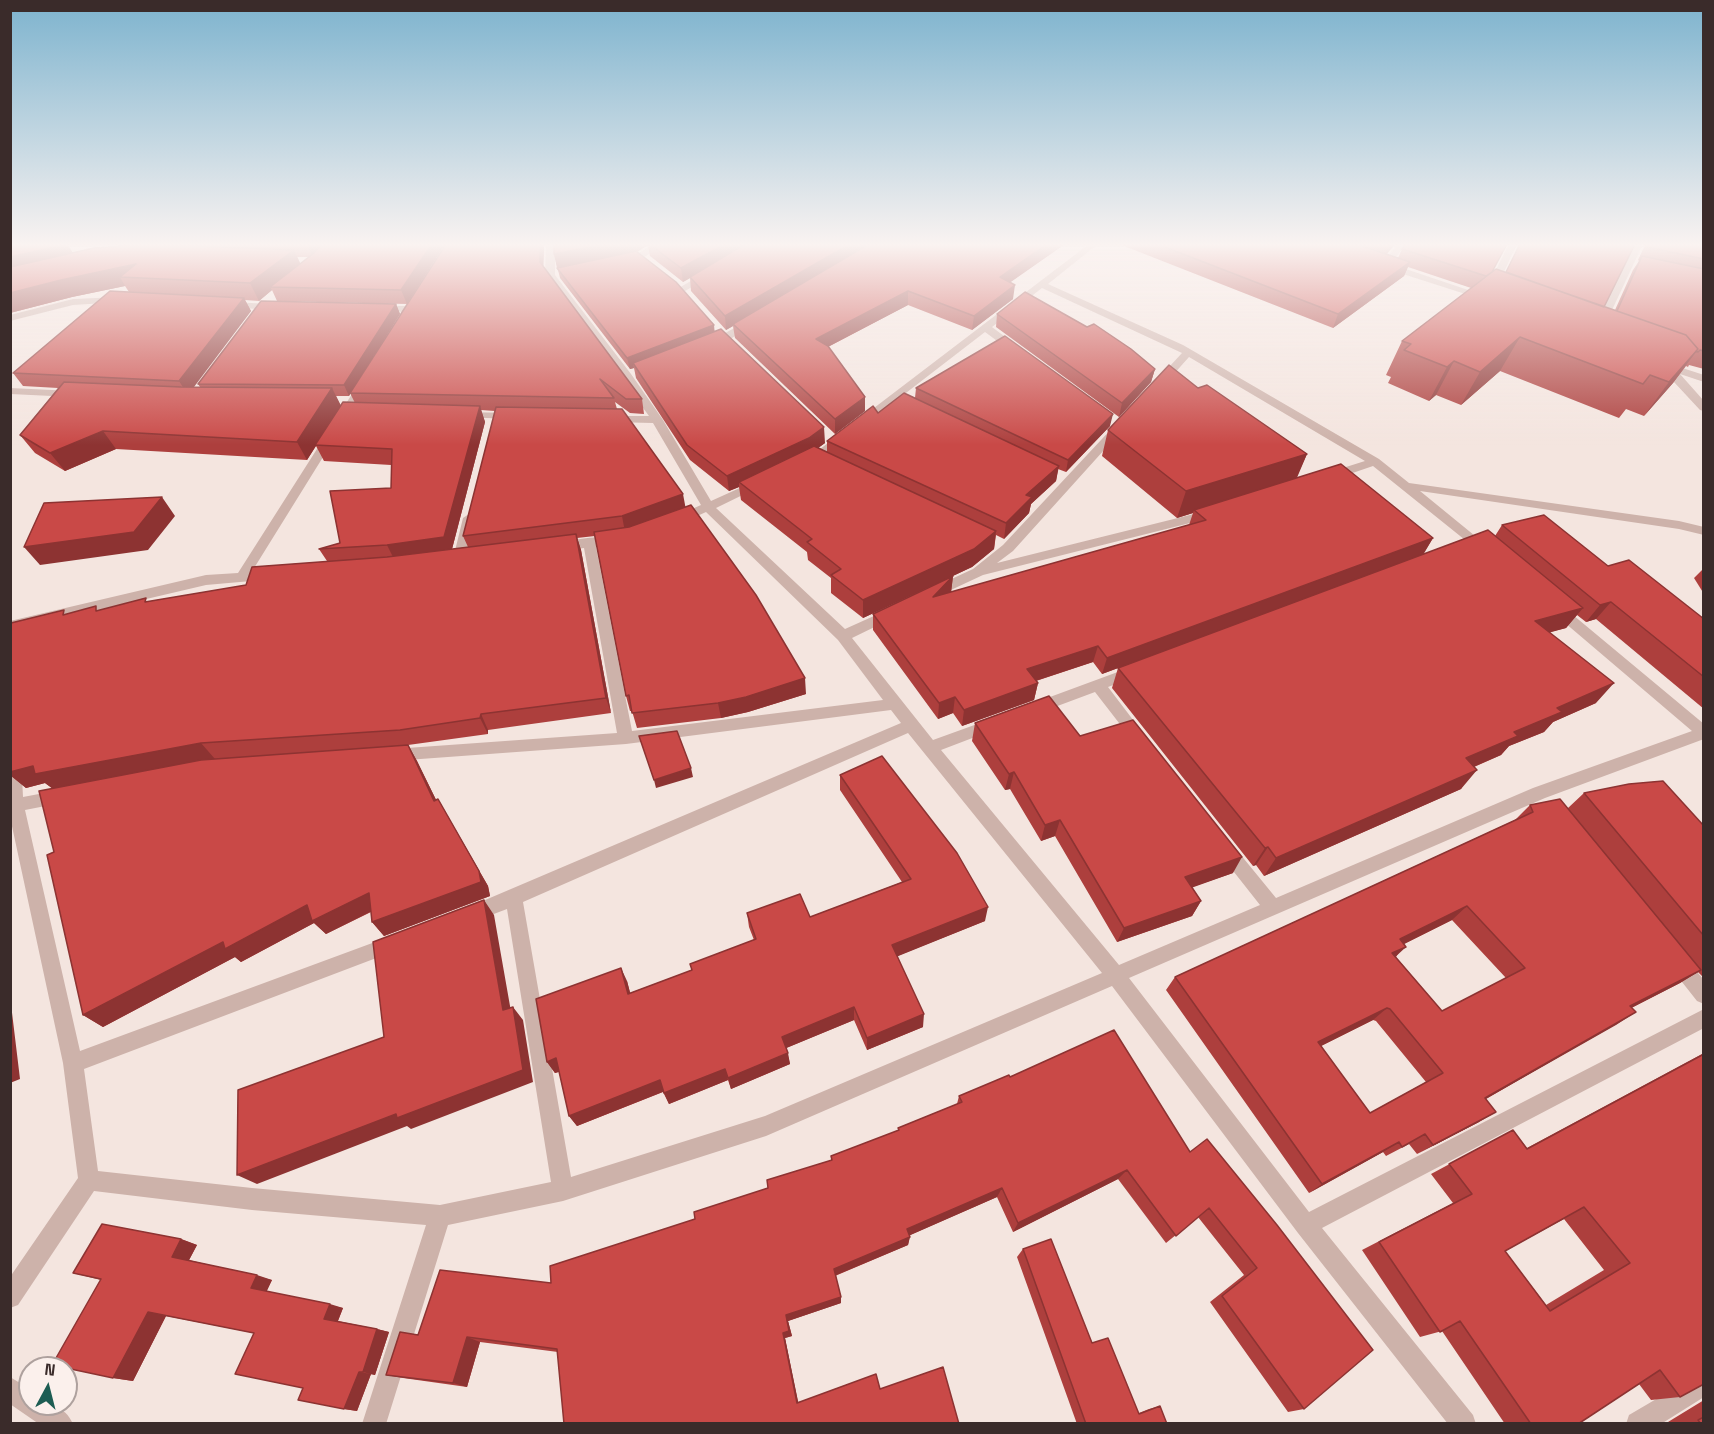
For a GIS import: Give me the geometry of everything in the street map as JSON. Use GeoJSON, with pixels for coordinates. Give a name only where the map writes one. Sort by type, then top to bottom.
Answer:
{"type":"FeatureCollection","features":[{"type":"Feature","properties":{"kind":"street"},"geometry":{"type":"LineString","coordinates":[[10,318],[38,311]]}},
{"type":"Feature","properties":{"kind":"street"},"geometry":{"type":"LineString","coordinates":[[255,316],[259,311]]}},
{"type":"Feature","properties":{"kind":"street"},"geometry":{"type":"LineString","coordinates":[[584,311],[632,374],[709,508],[843,636],[910,725],[1116,976],[1306,1225],[1464,1424]]}},
{"type":"Feature","properties":{"kind":"street"},"geometry":{"type":"LineString","coordinates":[[794,468],[820,461],[830,438],[899,399],[1006,311]]}},
{"type":"Feature","properties":{"kind":"street"},"geometry":{"type":"LineString","coordinates":[[1099,311],[1188,352],[1375,462],[1406,486],[1471,544],[1495,557]]}},
{"type":"Feature","properties":{"kind":"street"},"geometry":{"type":"LineString","coordinates":[[1594,338],[1607,311]]}},
{"type":"Feature","properties":{"kind":"street"},"geometry":{"type":"LineString","coordinates":[[703,347],[721,334],[763,315]]}},
{"type":"Feature","properties":{"kind":"street"},"geometry":{"type":"LineString","coordinates":[[985,327],[1023,355]]}},
{"type":"Feature","properties":{"kind":"street"},"geometry":{"type":"LineString","coordinates":[[721,334],[733,346]]}},
{"type":"Feature","properties":{"kind":"street"},"geometry":{"type":"LineString","coordinates":[[1150,393],[1188,352]]}},
{"type":"Feature","properties":{"kind":"street"},"geometry":{"type":"LineString","coordinates":[[1704,379],[1660,363],[1704,408]]}},
{"type":"Feature","properties":{"kind":"street"},"geometry":{"type":"LineString","coordinates":[[242,577],[351,413],[347,401],[370,373]]}},
{"type":"Feature","properties":{"kind":"street"},"geometry":{"type":"LineString","coordinates":[[10,391],[90,395]]}},
{"type":"Feature","properties":{"kind":"street"},"geometry":{"type":"LineString","coordinates":[[448,415],[493,421],[529,417]]}},
{"type":"Feature","properties":{"kind":"street"},"geometry":{"type":"LineString","coordinates":[[598,418],[657,420]]}},
{"type":"Feature","properties":{"kind":"street"},"geometry":{"type":"LineString","coordinates":[[978,572],[1119,421]]}},
{"type":"Feature","properties":{"kind":"street"},"geometry":{"type":"LineString","coordinates":[[1321,479],[1375,462]]}},
{"type":"Feature","properties":{"kind":"street"},"geometry":{"type":"LineString","coordinates":[[669,523],[709,508],[772,478]]}},
{"type":"Feature","properties":{"kind":"street"},"geometry":{"type":"LineString","coordinates":[[1406,486],[1489,496],[1680,525],[1704,531]]}},
{"type":"Feature","properties":{"kind":"street"},"geometry":{"type":"LineString","coordinates":[[459,559],[472,504]]}},
{"type":"Feature","properties":{"kind":"street"},"geometry":{"type":"LineString","coordinates":[[926,597],[978,572],[1180,524],[1223,510]]}},
{"type":"Feature","properties":{"kind":"street"},"geometry":{"type":"LineString","coordinates":[[542,549],[628,538]]}},
{"type":"Feature","properties":{"kind":"street"},"geometry":{"type":"LineString","coordinates":[[590,543],[626,738]]}},
{"type":"Feature","properties":{"kind":"street"},"geometry":{"type":"LineString","coordinates":[[10,626],[206,580],[278,575]]}},
{"type":"Feature","properties":{"kind":"street"},"geometry":{"type":"LineString","coordinates":[[89,1180],[252,1199],[440,1216],[563,1190],[766,1126],[1539,793],[1704,733],[1550,603]]}},
{"type":"Feature","properties":{"kind":"street"},"geometry":{"type":"LineString","coordinates":[[843,636],[905,606]]}},
{"type":"Feature","properties":{"kind":"street"},"geometry":{"type":"LineString","coordinates":[[929,748],[1142,668]]}},
{"type":"Feature","properties":{"kind":"street"},"geometry":{"type":"LineString","coordinates":[[1098,685],[1149,750]]}},
{"type":"Feature","properties":{"kind":"street"},"geometry":{"type":"LineString","coordinates":[[383,756],[626,738],[894,704]]}},
{"type":"Feature","properties":{"kind":"street"},"geometry":{"type":"LineString","coordinates":[[448,923],[514,898],[910,725]]}},
{"type":"Feature","properties":{"kind":"street"},"geometry":{"type":"LineString","coordinates":[[10,1297],[89,1180],[73,1063],[16,805],[12,734]]}},
{"type":"Feature","properties":{"kind":"street"},"geometry":{"type":"LineString","coordinates":[[1539,793],[1554,811]]}},
{"type":"Feature","properties":{"kind":"street"},"geometry":{"type":"LineString","coordinates":[[16,805],[74,794]]}},
{"type":"Feature","properties":{"kind":"street"},"geometry":{"type":"LineString","coordinates":[[1214,834],[1273,908]]}},
{"type":"Feature","properties":{"kind":"street"},"geometry":{"type":"LineString","coordinates":[[514,898],[563,1190]]}},
{"type":"Feature","properties":{"kind":"street"},"geometry":{"type":"LineString","coordinates":[[73,1063],[415,935]]}},
{"type":"Feature","properties":{"kind":"street"},"geometry":{"type":"LineString","coordinates":[[1666,949],[1704,995]]}},
{"type":"Feature","properties":{"kind":"street"},"geometry":{"type":"LineString","coordinates":[[1306,1225],[1704,1018]]}},
{"type":"Feature","properties":{"kind":"street"},"geometry":{"type":"LineString","coordinates":[[374,1424],[440,1216]]}},
{"type":"Feature","properties":{"kind":"street"},"geometry":{"type":"LineString","coordinates":[[1638,1424],[1704,1383]]}},
{"type":"Feature","properties":{"kind":"building"},"geometry":{"type":"Polygon","coordinates":[[[86,311],[234,311],[179,381],[13,373],[86,311]]]}},
{"type":"Feature","properties":{"kind":"building"},"geometry":{"type":"Polygon","coordinates":[[[253,311],[392,311],[344,385],[198,384],[253,311]]]}},
{"type":"Feature","properties":{"kind":"building"},"geometry":{"type":"Polygon","coordinates":[[[403,311],[576,311],[642,399],[626,399],[600,379],[614,398],[350,393],[403,311]]]}},
{"type":"Feature","properties":{"kind":"building"},"geometry":{"type":"Polygon","coordinates":[[[590,311],[702,311],[714,325],[627,358],[590,311]]]}},
{"type":"Feature","properties":{"kind":"building"},"geometry":{"type":"Polygon","coordinates":[[[720,311],[734,311],[725,316],[720,311]]]}},
{"type":"Feature","properties":{"kind":"building"},"geometry":{"type":"Polygon","coordinates":[[[755,311],[870,311],[816,339],[828,346],[865,397],[835,419],[733,324],[755,311]]]}},
{"type":"Feature","properties":{"kind":"building"},"geometry":{"type":"Polygon","coordinates":[[[961,311],[981,311],[974,316],[961,311]]]}},
{"type":"Feature","properties":{"kind":"building"},"geometry":{"type":"Polygon","coordinates":[[[1001,311],[1059,311],[1087,327],[1094,324],[1131,349],[1155,369],[1122,403],[997,314],[1001,311]]]}},
{"type":"Feature","properties":{"kind":"building"},"geometry":{"type":"Polygon","coordinates":[[[1441,311],[1617,311],[1686,335],[1698,349],[1669,382],[1650,375],[1643,384],[1520,337],[1480,372],[1454,361],[1447,367],[1404,350],[1411,344],[1402,341],[1441,311]]]}},
{"type":"Feature","properties":{"kind":"building"},"geometry":{"type":"Polygon","coordinates":[[[1617,311],[1704,311],[1704,351],[1696,351],[1698,349],[1686,335],[1617,311]]]}},
{"type":"Feature","properties":{"kind":"building"},"geometry":{"type":"Polygon","coordinates":[[[721,329],[824,427],[809,438],[727,476],[687,445],[633,363],[721,329]]]}},
{"type":"Feature","properties":{"kind":"building"},"geometry":{"type":"Polygon","coordinates":[[[1005,336],[1113,414],[1068,460],[916,388],[1005,336]]]}},
{"type":"Feature","properties":{"kind":"building"},"geometry":{"type":"Polygon","coordinates":[[[1169,365],[1198,388],[1207,385],[1307,454],[1186,491],[1108,430],[1169,365]]]}},
{"type":"Feature","properties":{"kind":"building"},"geometry":{"type":"Polygon","coordinates":[[[64,382],[181,387],[332,388],[297,442],[103,431],[50,453],[20,435],[64,382]]]}},
{"type":"Feature","properties":{"kind":"building"},"geometry":{"type":"Polygon","coordinates":[[[904,393],[1059,466],[1026,495],[1032,497],[1006,523],[827,441],[873,406],[878,413],[904,393]]]}},
{"type":"Feature","properties":{"kind":"building"},"geometry":{"type":"Polygon","coordinates":[[[343,402],[480,406],[444,537],[387,545],[319,549],[340,543],[330,491],[391,488],[392,449],[315,445],[343,402]]]}},
{"type":"Feature","properties":{"kind":"building"},"geometry":{"type":"Polygon","coordinates":[[[496,407],[622,409],[683,494],[622,516],[463,536],[496,407]]]}},
{"type":"Feature","properties":{"kind":"building"},"geometry":{"type":"Polygon","coordinates":[[[814,446],[996,531],[974,549],[863,600],[831,575],[841,569],[807,542],[812,539],[739,482],[814,446]]]}},
{"type":"Feature","properties":{"kind":"building"},"geometry":{"type":"Polygon","coordinates":[[[1341,464],[1433,538],[1107,658],[1098,646],[1027,669],[1038,683],[964,710],[955,697],[939,703],[873,614],[953,576],[933,597],[1206,520],[1194,510],[1341,464]]]}},
{"type":"Feature","properties":{"kind":"building"},"geometry":{"type":"Polygon","coordinates":[[[162,497],[134,532],[24,547],[44,503],[162,497]]]}},
{"type":"Feature","properties":{"kind":"building"},"geometry":{"type":"Polygon","coordinates":[[[691,505],[756,595],[805,678],[746,697],[718,703],[632,713],[629,695],[626,696],[594,532],[629,527],[691,505]]]}},
{"type":"Feature","properties":{"kind":"building"},"geometry":{"type":"Polygon","coordinates":[[[1544,515],[1608,566],[1629,560],[1704,619],[1704,677],[1611,602],[1600,605],[1502,525],[1544,515]]]}},
{"type":"Feature","properties":{"kind":"building"},"geometry":{"type":"Polygon","coordinates":[[[1488,530],[1583,608],[1535,621],[1614,683],[1557,708],[1562,712],[1514,732],[1518,736],[1466,758],[1477,770],[1276,858],[1268,847],[1265,848],[1118,668],[1488,530]]]}},
{"type":"Feature","properties":{"kind":"building"},"geometry":{"type":"Polygon","coordinates":[[[576,534],[606,698],[481,714],[480,718],[400,730],[201,743],[35,774],[33,766],[10,772],[11,623],[64,610],[63,615],[96,606],[96,611],[146,598],[145,602],[246,585],[252,567],[387,557],[576,534]]]}},
{"type":"Feature","properties":{"kind":"building"},"geometry":{"type":"Polygon","coordinates":[[[1049,696],[1080,736],[1133,720],[1242,857],[1185,877],[1201,901],[1124,928],[1060,820],[1045,825],[1014,772],[1009,774],[975,723],[1049,696]]]}},
{"type":"Feature","properties":{"kind":"building"},"geometry":{"type":"Polygon","coordinates":[[[677,731],[691,768],[654,780],[639,736],[677,731]]]}},
{"type":"Feature","properties":{"kind":"building"},"geometry":{"type":"Polygon","coordinates":[[[408,745],[434,801],[438,799],[479,871],[481,882],[372,922],[369,893],[312,921],[307,905],[225,949],[223,942],[83,1015],[47,855],[54,852],[39,791],[201,760],[408,745]]]}},
{"type":"Feature","properties":{"kind":"building"},"geometry":{"type":"Polygon","coordinates":[[[882,756],[957,853],[988,907],[892,945],[924,1014],[867,1038],[854,1007],[782,1037],[788,1053],[728,1078],[725,1069],[664,1093],[660,1080],[569,1116],[556,1058],[547,1062],[536,999],[621,968],[628,994],[692,970],[690,964],[756,939],[747,913],[800,894],[810,917],[911,879],[840,775],[882,756]]]}},
{"type":"Feature","properties":{"kind":"building"},"geometry":{"type":"Polygon","coordinates":[[[1663,781],[1704,826],[1704,936],[1584,793],[1629,784],[1663,781]]]}},
{"type":"Feature","properties":{"kind":"building"},"geometry":{"type":"Polygon","coordinates":[[[1560,799],[1701,970],[1630,1006],[1636,1012],[1485,1098],[1496,1112],[1433,1145],[1425,1134],[1402,1147],[1399,1142],[1322,1184],[1175,977],[1533,812],[1530,805],[1560,799]],[[1467,906],[1400,939],[1406,947],[1392,953],[1442,1011],[1525,968],[1467,906]],[[1387,1008],[1318,1042],[1370,1113],[1443,1073],[1387,1008]]]}},
{"type":"Feature","properties":{"kind":"building"},"geometry":{"type":"Polygon","coordinates":[[[484,900],[503,1010],[513,1007],[523,1070],[397,1118],[396,1114],[237,1175],[238,1090],[384,1037],[373,942],[484,900]]]}},
{"type":"Feature","properties":{"kind":"building"},"geometry":{"type":"Polygon","coordinates":[[[1114,1030],[1190,1152],[1207,1139],[1277,1225],[1373,1350],[1304,1409],[1222,1296],[1257,1268],[1209,1208],[1176,1236],[1127,1170],[1018,1223],[1002,1188],[907,1229],[910,1237],[834,1269],[841,1297],[786,1315],[789,1331],[783,1333],[797,1403],[876,1374],[880,1389],[943,1367],[959,1424],[564,1424],[557,1349],[467,1337],[453,1383],[386,1375],[400,1332],[418,1335],[440,1270],[551,1283],[550,1266],[695,1219],[694,1212],[768,1188],[767,1180],[832,1160],[831,1156],[899,1130],[898,1128],[962,1102],[959,1096],[1009,1075],[1010,1077],[1114,1030]]]}},
{"type":"Feature","properties":{"kind":"building"},"geometry":{"type":"Polygon","coordinates":[[[1704,1054],[1704,1384],[1680,1397],[1660,1370],[1578,1424],[1531,1424],[1460,1321],[1440,1332],[1379,1242],[1472,1194],[1449,1164],[1513,1130],[1527,1149],[1704,1054]],[[1584,1207],[1505,1251],[1550,1311],[1630,1263],[1584,1207]]]}},
{"type":"Feature","properties":{"kind":"building"},"geometry":{"type":"Polygon","coordinates":[[[102,1224],[181,1239],[172,1257],[257,1275],[251,1288],[330,1304],[324,1319],[377,1329],[363,1372],[359,1372],[344,1409],[298,1400],[303,1388],[235,1374],[254,1333],[148,1312],[113,1378],[78,1371],[78,1356],[57,1356],[101,1279],[73,1273],[102,1224]]]}},
{"type":"Feature","properties":{"kind":"building"},"geometry":{"type":"Polygon","coordinates":[[[1051,1239],[1092,1343],[1108,1338],[1139,1414],[1160,1406],[1167,1424],[1086,1424],[1023,1249],[1051,1239]]]}},
{"type":"Feature","properties":{"kind":"building"},"geometry":{"type":"Polygon","coordinates":[[[1704,1417],[1704,1424],[1701,1424],[1698,1420],[1704,1417]]]}}]}
